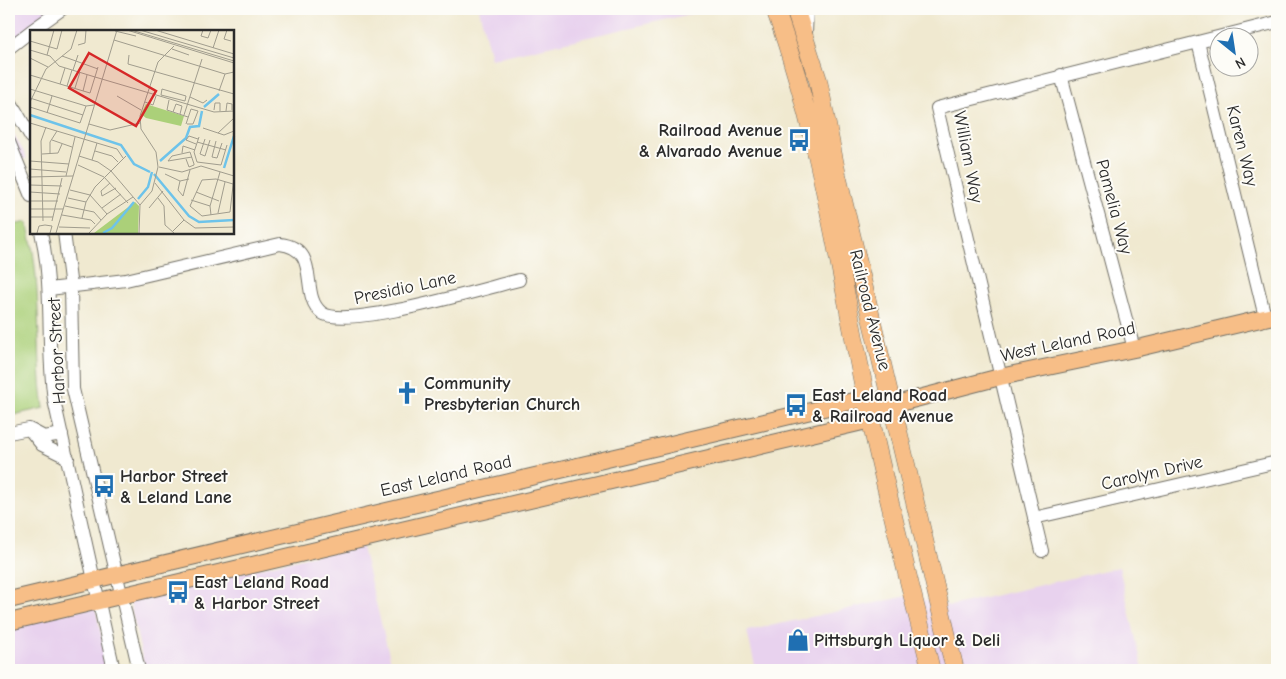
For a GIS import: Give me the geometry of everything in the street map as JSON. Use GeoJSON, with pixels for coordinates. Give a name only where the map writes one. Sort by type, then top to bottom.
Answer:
{"type":"FeatureCollection","features":[{"type":"Feature","properties":{"kind":"highway","name":"Railroad Avenue"},"geometry":{"type":"LineString","coordinates":[[775,9],[788,48],[810,133],[844,281],[866,398],[931,670]]}},
{"type":"Feature","properties":{"kind":"highway","name":"Railroad Avenue"},"geometry":{"type":"LineString","coordinates":[[795,9],[818,80],[837,175],[955,670]]}},
{"type":"Feature","properties":{"kind":"main road","name":"West Leland Road"},"geometry":{"type":"LineString","coordinates":[[871,420],[892,405],[1000,377],[1134,349],[1271,316]]}},
{"type":"Feature","properties":{"kind":"main road","name":"East Leland Road"},"geometry":{"type":"LineString","coordinates":[[9,600],[405,505],[866,398],[892,405]]}},
{"type":"Feature","properties":{"kind":"main road"},"geometry":{"type":"LineString","coordinates":[[9,622],[871,420]]}},
{"type":"Feature","properties":{"kind":"street"},"geometry":{"type":"LineString","coordinates":[[32,30],[62,9]]}},
{"type":"Feature","properties":{"kind":"street"},"geometry":{"type":"LineString","coordinates":[[806,42],[807,9]]}},
{"type":"Feature","properties":{"kind":"street","name":"William Way"},"geometry":{"type":"LineString","coordinates":[[1042,551],[937,108],[1061,75],[1277,22]]}},
{"type":"Feature","properties":{"kind":"street"},"geometry":{"type":"LineString","coordinates":[[9,48],[30,32]]}},
{"type":"Feature","properties":{"kind":"street","name":"Karen Way"},"geometry":{"type":"LineString","coordinates":[[1198,42],[1271,316]]}},
{"type":"Feature","properties":{"kind":"street","name":"Pamelia Way"},"geometry":{"type":"LineString","coordinates":[[1061,75],[1134,349]]}},
{"type":"Feature","properties":{"kind":"street"},"geometry":{"type":"LineString","coordinates":[[9,99],[30,135]]}},
{"type":"Feature","properties":{"kind":"street"},"geometry":{"type":"LineString","coordinates":[[9,142],[30,194]]}},
{"type":"Feature","properties":{"kind":"street","name":"Harbor Street"},"geometry":{"type":"LineString","coordinates":[[41,234],[49,289],[51,374],[62,434],[114,670]]}},
{"type":"Feature","properties":{"kind":"street","name":"Harbor Street"},"geometry":{"type":"LineString","coordinates":[[64,234],[71,288],[74,389],[139,670]]}},
{"type":"Feature","properties":{"kind":"street","name":"Presidio Lane"},"geometry":{"type":"LineString","coordinates":[[49,289],[71,288],[126,280],[280,244],[292,246],[300,252],[305,260],[318,308],[326,315],[338,318],[373,315],[519,280]]}},
{"type":"Feature","properties":{"kind":"street"},"geometry":{"type":"LineString","coordinates":[[9,434],[29,429],[42,436],[62,434]]}},
{"type":"Feature","properties":{"kind":"street"},"geometry":{"type":"LineString","coordinates":[[29,429],[42,445],[68,458]]}},
{"type":"Feature","properties":{"kind":"street","name":"Carolyn Drive"},"geometry":{"type":"LineString","coordinates":[[1034,518],[1277,462]]}},
{"type":"Feature","properties":{"kind":"shaded area"},"geometry":{"type":"Polygon","coordinates":[[[9,9],[67,9],[39,30],[30,30],[30,36],[9,52],[9,9]]]}},
{"type":"Feature","properties":{"kind":"shaded area"},"geometry":{"type":"Polygon","coordinates":[[[479,9],[713,9],[491,59],[479,9]]]}},
{"type":"Feature","properties":{"kind":"shaded area"},"geometry":{"type":"Polygon","coordinates":[[[9,125],[27,158],[9,165],[9,125]]]}},
{"type":"Feature","properties":{"kind":"shaded area"},"geometry":{"type":"Polygon","coordinates":[[[361,544],[393,670],[145,670],[129,599],[361,544]]]}},
{"type":"Feature","properties":{"kind":"shaded area"},"geometry":{"type":"Polygon","coordinates":[[[1119,567],[1143,670],[756,670],[747,631],[907,596],[950,606],[1119,567]]]}},
{"type":"Feature","properties":{"kind":"shaded area"},"geometry":{"type":"Polygon","coordinates":[[[95,606],[109,670],[9,670],[9,626],[95,606]]]}},
{"type":"Feature","properties":{"kind":"green space"},"geometry":{"type":"Polygon","coordinates":[[[27,222],[35,268],[41,385],[44,408],[9,416],[9,226],[27,222]]]}},
{"type":"Feature","properties":{"kind":"place","name":"Railroad Avenue & Alvarado Avenue"},"geometry":{"type":"Point","coordinates":[799,140]}},
{"type":"Feature","properties":{"kind":"place","name":"Community Presbyterian Church"},"geometry":{"type":"Point","coordinates":[407,393]}},
{"type":"Feature","properties":{"kind":"place","name":"East Leland Road & Railroad Avenue"},"geometry":{"type":"Point","coordinates":[796,405]}},
{"type":"Feature","properties":{"kind":"place","name":"Harbor Street & Leland Lane"},"geometry":{"type":"Point","coordinates":[104,486]}},
{"type":"Feature","properties":{"kind":"place","name":"East Leland Road & Harbor Street"},"geometry":{"type":"Point","coordinates":[178,592]}},
{"type":"Feature","properties":{"kind":"place","name":"Pittsburgh Liquor & Deli"},"geometry":{"type":"Point","coordinates":[798,640]}}]}
